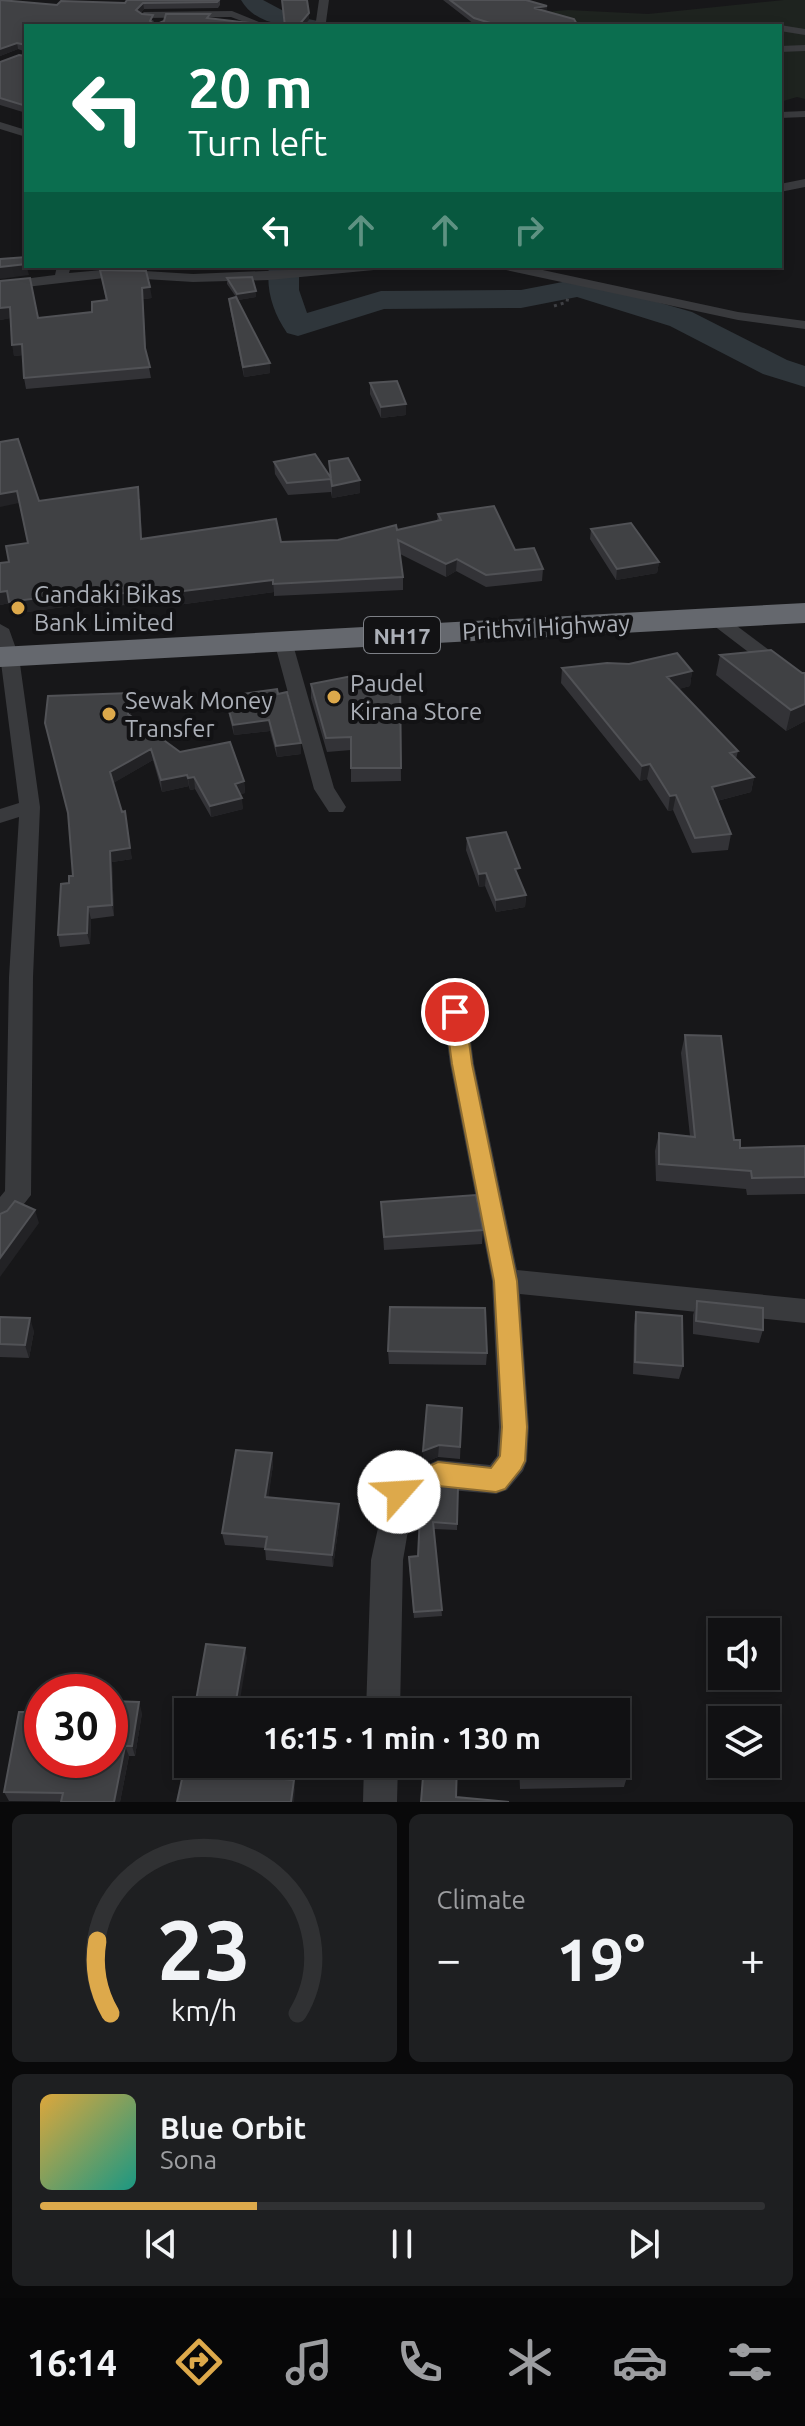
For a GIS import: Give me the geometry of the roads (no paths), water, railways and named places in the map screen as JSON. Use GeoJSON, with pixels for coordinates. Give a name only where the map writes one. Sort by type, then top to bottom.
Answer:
{"type":"FeatureCollection","features":[{"type":"Feature","properties":{"kind":"highway","name":"Prithvi Highway"},"geometry":{"type":"LineString","coordinates":[[3,647],[283,641],[805,613]]}},
{"type":"Feature","properties":{"kind":"street"},"geometry":{"type":"LineString","coordinates":[[322,24],[324,0]]}},
{"type":"Feature","properties":{"kind":"street"},"geometry":{"type":"LineString","coordinates":[[144,15],[232,14],[259,24]]}},
{"type":"Feature","properties":{"kind":"street"},"geometry":{"type":"LineString","coordinates":[[782,28],[805,32]]}},
{"type":"Feature","properties":{"kind":"street"},"geometry":{"type":"LineString","coordinates":[[782,49],[805,48]]}},
{"type":"Feature","properties":{"kind":"street"},"geometry":{"type":"LineString","coordinates":[[782,115],[805,114]]}},
{"type":"Feature","properties":{"kind":"street"},"geometry":{"type":"LineString","coordinates":[[0,125],[24,133]]}},
{"type":"Feature","properties":{"kind":"street"},"geometry":{"type":"LineString","coordinates":[[782,188],[805,183]]}},
{"type":"Feature","properties":{"kind":"street"},"geometry":{"type":"LineString","coordinates":[[0,286],[63,272],[193,278],[269,276],[354,268]]}},
{"type":"Feature","properties":{"kind":"street"},"geometry":{"type":"LineString","coordinates":[[523,268],[738,316],[805,325]]}},
{"type":"Feature","properties":{"kind":"street"},"geometry":{"type":"LineString","coordinates":[[715,618],[805,686]]}},
{"type":"Feature","properties":{"kind":"street"},"geometry":{"type":"LineString","coordinates":[[283,641],[324,789],[336,807]]}},
{"type":"Feature","properties":{"kind":"street"},"geometry":{"type":"LineString","coordinates":[[0,1215],[18,1195],[21,977],[30,807],[3,647]]}},
{"type":"Feature","properties":{"kind":"street"},"geometry":{"type":"LineString","coordinates":[[0,816],[30,807]]}},
{"type":"Feature","properties":{"kind":"street"},"geometry":{"type":"LineString","coordinates":[[383,1698],[387,1560],[399,1492],[438,1474],[496,1480],[512,1461],[514,1427],[506,1281],[462,1064],[455,1012]]}},
{"type":"Feature","properties":{"kind":"street"},"geometry":{"type":"LineString","coordinates":[[506,1281],[616,1289],[805,1311]]}},
{"type":"Feature","properties":{"kind":"street"},"geometry":{"type":"LineString","coordinates":[[380,1802],[381,1778]]}},
{"type":"Feature","properties":{"kind":"waterway"},"geometry":{"type":"LineString","coordinates":[[252,0],[287,22],[298,24]]}},
{"type":"Feature","properties":{"kind":"waterway"},"geometry":{"type":"LineString","coordinates":[[284,268],[285,297],[298,326],[381,300],[521,299],[578,288],[681,319],[775,367],[805,377]]}},
{"type":"Feature","properties":{"kind":"place","name":"Gandaki Bikas Bank Limited"},"geometry":{"type":"Point","coordinates":[18,608]}},
{"type":"Feature","properties":{"kind":"place","name":"Paudel Kirana Store"},"geometry":{"type":"Point","coordinates":[334,697]}},
{"type":"Feature","properties":{"kind":"place","name":"Sewak Money Transfer"},"geometry":{"type":"Point","coordinates":[109,714]}}]}
